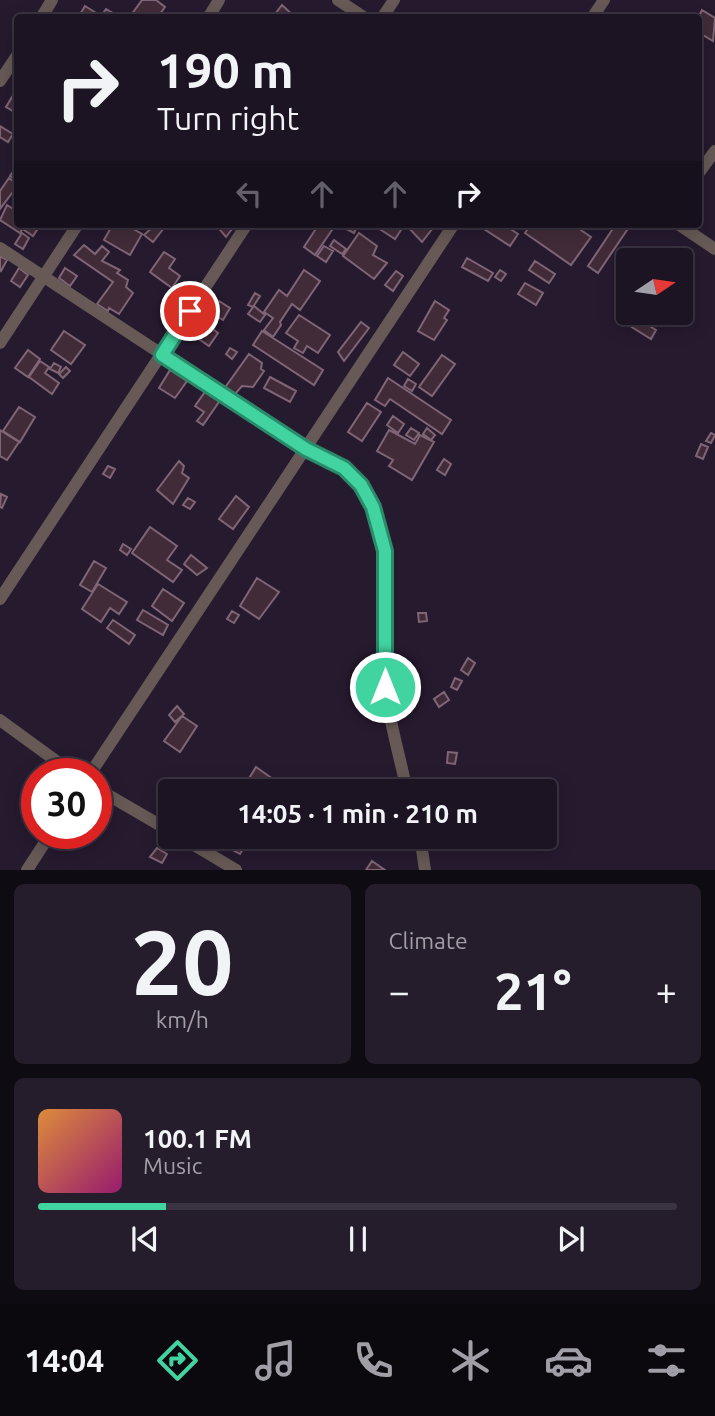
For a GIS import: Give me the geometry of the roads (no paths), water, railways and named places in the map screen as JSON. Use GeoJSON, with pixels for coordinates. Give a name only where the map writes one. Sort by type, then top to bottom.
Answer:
{"type":"FeatureCollection","features":[{"type":"Feature","properties":{"kind":"street"},"geometry":{"type":"LineString","coordinates":[[338,0],[359,14]]}},
{"type":"Feature","properties":{"kind":"street"},"geometry":{"type":"LineString","coordinates":[[0,82],[14,60]]}},
{"type":"Feature","properties":{"kind":"street"},"geometry":{"type":"LineString","coordinates":[[702,168],[715,150]]}},
{"type":"Feature","properties":{"kind":"street"},"geometry":{"type":"LineString","coordinates":[[0,343],[76,228]]}},
{"type":"Feature","properties":{"kind":"street"},"geometry":{"type":"LineString","coordinates":[[0,598],[244,228]]}},
{"type":"Feature","properties":{"kind":"street"},"geometry":{"type":"LineString","coordinates":[[101,758],[451,228]]}},
{"type":"Feature","properties":{"kind":"street"},"geometry":{"type":"LineString","coordinates":[[684,228],[715,249]]}},
{"type":"Feature","properties":{"kind":"street"},"geometry":{"type":"LineString","coordinates":[[0,248],[306,449],[344,468],[361,485],[373,507],[385,551],[385,687],[404,779]]}},
{"type":"Feature","properties":{"kind":"street"},"geometry":{"type":"LineString","coordinates":[[0,720],[52,758]]}},
{"type":"Feature","properties":{"kind":"street"},"geometry":{"type":"LineString","coordinates":[[112,797],[158,824]]}},
{"type":"Feature","properties":{"kind":"street"},"geometry":{"type":"LineString","coordinates":[[27,870],[41,849]]}},
{"type":"Feature","properties":{"kind":"street"},"geometry":{"type":"LineString","coordinates":[[201,849],[236,870]]}},
{"type":"Feature","properties":{"kind":"street"},"geometry":{"type":"LineString","coordinates":[[422,849],[425,870]]}}]}
